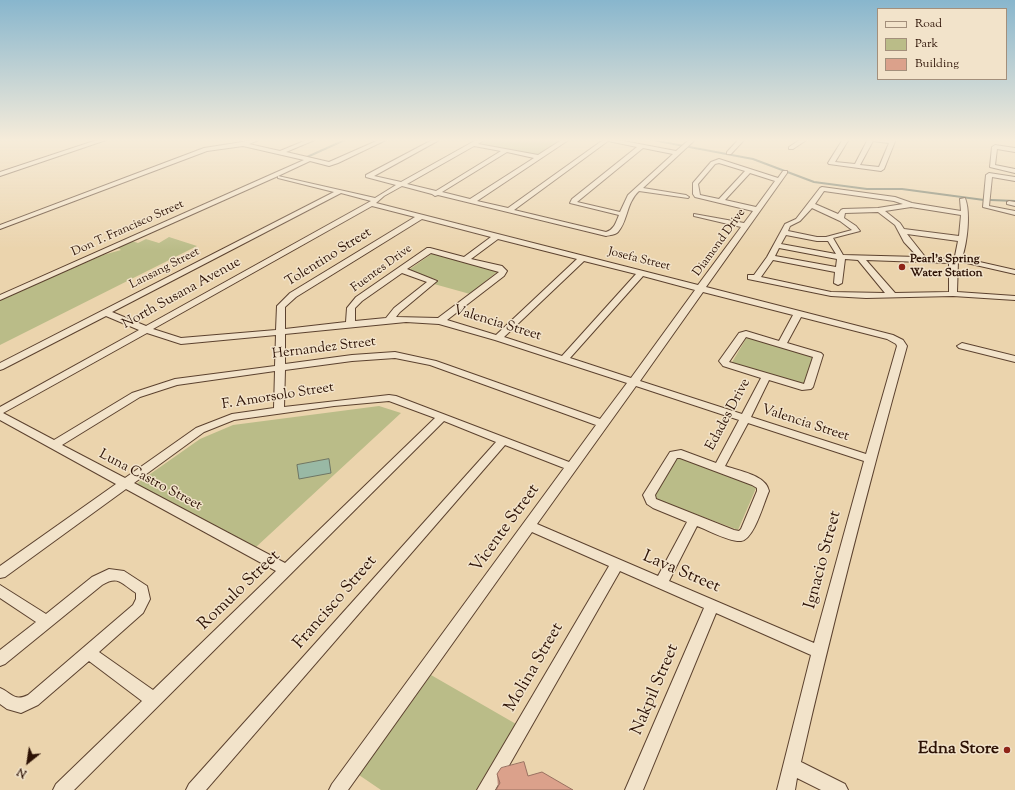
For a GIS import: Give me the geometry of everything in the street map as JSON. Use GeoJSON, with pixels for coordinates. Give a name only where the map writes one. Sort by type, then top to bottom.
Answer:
{"type":"FeatureCollection","features":[{"type":"Feature","properties":{"kind":"street"},"geometry":{"type":"LineString","coordinates":[[0,227],[135,176]]}},
{"type":"Feature","properties":{"kind":"street","name":"Don T. Francisco Street"},"geometry":{"type":"LineString","coordinates":[[0,298],[273,176]]}},
{"type":"Feature","properties":{"kind":"street"},"geometry":{"type":"LineString","coordinates":[[368,176],[435,194],[597,232],[612,233],[616,230],[628,199],[652,176]]}},
{"type":"Feature","properties":{"kind":"street","name":"North Susana Avenue"},"geometry":{"type":"LineString","coordinates":[[0,411],[374,202],[382,195],[415,176]]}},
{"type":"Feature","properties":{"kind":"street"},"geometry":{"type":"LineString","coordinates":[[435,194],[465,176]]}},
{"type":"Feature","properties":{"kind":"street"},"geometry":{"type":"LineString","coordinates":[[470,202],[510,176]]}},
{"type":"Feature","properties":{"kind":"street"},"geometry":{"type":"LineString","coordinates":[[508,211],[555,176]]}},
{"type":"Feature","properties":{"kind":"street"},"geometry":{"type":"LineString","coordinates":[[604,176],[574,200],[573,203],[622,214]]}},
{"type":"Feature","properties":{"kind":"street"},"geometry":{"type":"LineString","coordinates":[[701,176],[695,184],[697,196],[758,210]]}},
{"type":"Feature","properties":{"kind":"street"},"geometry":{"type":"LineString","coordinates":[[720,202],[744,176]]}},
{"type":"Feature","properties":{"kind":"street"},"geometry":{"type":"LineString","coordinates":[[767,176],[779,180]]}},
{"type":"Feature","properties":{"kind":"street","name":"Diamond Drive"},"geometry":{"type":"LineString","coordinates":[[701,289],[782,176]]}},
{"type":"Feature","properties":{"kind":"street"},"geometry":{"type":"LineString","coordinates":[[989,176],[987,207],[1015,213]]}},
{"type":"Feature","properties":{"kind":"street"},"geometry":{"type":"LineString","coordinates":[[997,176],[1015,178]]}},
{"type":"Feature","properties":{"kind":"street","name":"Josefa Street"},"geometry":{"type":"LineString","coordinates":[[280,177],[341,191],[420,217],[890,337],[900,342]]}},
{"type":"Feature","properties":{"kind":"street"},"geometry":{"type":"LineString","coordinates":[[638,189],[686,197]]}},
{"type":"Feature","properties":{"kind":"street"},"geometry":{"type":"LineString","coordinates":[[965,214],[911,205],[895,198],[822,189],[811,205],[795,222],[787,225],[771,257],[754,277],[831,294],[858,296],[953,294],[1015,298]]}},
{"type":"Feature","properties":{"kind":"street","name":"Lansang Street"},"geometry":{"type":"LineString","coordinates":[[0,367],[341,191]]}},
{"type":"Feature","properties":{"kind":"street"},"geometry":{"type":"LineString","coordinates":[[953,294],[955,260],[962,239],[965,214],[963,198]]}},
{"type":"Feature","properties":{"kind":"street"},"geometry":{"type":"LineString","coordinates":[[784,232],[817,239],[829,239],[829,237],[832,236],[856,231],[854,227],[811,205]]}},
{"type":"Feature","properties":{"kind":"street"},"geometry":{"type":"LineString","coordinates":[[840,219],[843,211],[880,210],[911,205]]}},
{"type":"Feature","properties":{"kind":"street"},"geometry":{"type":"LineString","coordinates":[[880,210],[895,222],[907,240],[923,259]]}},
{"type":"Feature","properties":{"kind":"street"},"geometry":{"type":"LineString","coordinates":[[696,215],[746,226]]}},
{"type":"Feature","properties":{"kind":"street","name":"Tolentino Street"},"geometry":{"type":"LineString","coordinates":[[279,411],[281,332],[280,306],[284,302],[420,217]]}},
{"type":"Feature","properties":{"kind":"street"},"geometry":{"type":"LineString","coordinates":[[902,231],[962,239]]}},
{"type":"Feature","properties":{"kind":"street"},"geometry":{"type":"LineString","coordinates":[[466,259],[497,236]]}},
{"type":"Feature","properties":{"kind":"street"},"geometry":{"type":"LineString","coordinates":[[829,239],[841,257],[838,283]]}},
{"type":"Feature","properties":{"kind":"street"},"geometry":{"type":"LineString","coordinates":[[778,245],[824,255],[861,259],[955,260],[1015,272]]}},
{"type":"Feature","properties":{"kind":"street","name":"Fuentes Drive"},"geometry":{"type":"LineString","coordinates":[[350,324],[351,308],[359,299],[430,250],[499,268],[503,271],[440,321]]}},
{"type":"Feature","properties":{"kind":"street"},"geometry":{"type":"LineString","coordinates":[[771,257],[839,270]]}},
{"type":"Feature","properties":{"kind":"street"},"geometry":{"type":"LineString","coordinates":[[498,338],[583,258]]}},
{"type":"Feature","properties":{"kind":"street"},"geometry":{"type":"LineString","coordinates":[[861,259],[892,295]]}},
{"type":"Feature","properties":{"kind":"street"},"geometry":{"type":"LineString","coordinates":[[389,320],[397,310],[433,281],[401,270]]}},
{"type":"Feature","properties":{"kind":"street"},"geometry":{"type":"LineString","coordinates":[[563,360],[642,273]]}},
{"type":"Feature","properties":{"kind":"street","name":"Vicente Street"},"geometry":{"type":"LineString","coordinates":[[338,790],[701,289]]}},
{"type":"Feature","properties":{"kind":"street","name":"Valencia Street"},"geometry":{"type":"LineString","coordinates":[[106,313],[146,330],[180,341],[389,320],[406,319],[440,321],[498,338],[870,459]]}},
{"type":"Feature","properties":{"kind":"street"},"geometry":{"type":"LineString","coordinates":[[782,344],[798,314]]}},
{"type":"Feature","properties":{"kind":"street","name":"Edades Drive"},"geometry":{"type":"LineString","coordinates":[[746,334],[818,355],[808,386],[802,387],[766,377],[730,367],[724,361],[742,335],[746,334]]}},
{"type":"Feature","properties":{"kind":"street","name":"Ignacio Street"},"geometry":{"type":"LineString","coordinates":[[786,790],[819,652],[870,459],[902,346],[900,342]]}},
{"type":"Feature","properties":{"kind":"street"},"geometry":{"type":"LineString","coordinates":[[962,346],[1015,359]]}},
{"type":"Feature","properties":{"kind":"street","name":"Hernandez Street"},"geometry":{"type":"LineString","coordinates":[[54,445],[136,395],[175,382],[352,358],[395,355],[416,358],[603,424]]}},
{"type":"Feature","properties":{"kind":"street","name":"Edades Drive"},"geometry":{"type":"LineString","coordinates":[[718,468],[766,377]]}},
{"type":"Feature","properties":{"kind":"street","name":"F. Amorsolo Street"},"geometry":{"type":"LineString","coordinates":[[0,573],[200,430],[232,417],[389,398],[403,401],[572,467]]}},
{"type":"Feature","properties":{"kind":"street","name":"Luna Castro Street"},"geometry":{"type":"LineString","coordinates":[[0,416],[286,570]]}},
{"type":"Feature","properties":{"kind":"street","name":"Romulo Street"},"geometry":{"type":"LineString","coordinates":[[62,790],[442,417]]}},
{"type":"Feature","properties":{"kind":"street","name":"Francisco Street"},"geometry":{"type":"LineString","coordinates":[[196,790],[503,441]]}},
{"type":"Feature","properties":{"kind":"street","name":"Edades Drive"},"geometry":{"type":"LineString","coordinates":[[681,454],[756,482],[762,486],[763,491],[746,532],[741,536],[733,535],[694,519],[656,505],[651,501],[649,496],[674,455],[681,454]]}},
{"type":"Feature","properties":{"kind":"street"},"geometry":{"type":"LineString","coordinates":[[662,584],[694,519]]}},
{"type":"Feature","properties":{"kind":"street","name":"Lava Street"},"geometry":{"type":"LineString","coordinates":[[529,526],[819,652]]}},
{"type":"Feature","properties":{"kind":"street","name":"Molina Street"},"geometry":{"type":"LineString","coordinates":[[486,790],[617,564]]}},
{"type":"Feature","properties":{"kind":"street"},"geometry":{"type":"LineString","coordinates":[[0,659],[97,581],[108,574],[119,575],[142,590],[143,599],[138,609],[33,700],[21,706],[12,704],[0,695]]}},
{"type":"Feature","properties":{"kind":"street"},"geometry":{"type":"LineString","coordinates":[[0,591],[47,622]]}},
{"type":"Feature","properties":{"kind":"street","name":"Nakpil Street"},"geometry":{"type":"LineString","coordinates":[[634,790],[712,606]]}},
{"type":"Feature","properties":{"kind":"street"},"geometry":{"type":"LineString","coordinates":[[88,652],[154,700]]}},
{"type":"Feature","properties":{"kind":"street"},"geometry":{"type":"LineString","coordinates":[[792,766],[839,790]]}},
{"type":"Feature","properties":{"kind":"green space"},"geometry":{"type":"Polygon","coordinates":[[[169,237],[197,246],[0,345],[0,300],[103,255],[121,250],[118,248],[132,241],[138,243],[146,239],[159,243],[169,237]]]}},
{"type":"Feature","properties":{"kind":"green space"},"geometry":{"type":"Polygon","coordinates":[[[433,253],[498,271],[470,294],[434,284],[438,280],[407,271],[433,253]]]}},
{"type":"Feature","properties":{"kind":"green space"},"geometry":{"type":"Polygon","coordinates":[[[747,337],[816,357],[803,386],[731,364],[747,337]]]}},
{"type":"Feature","properties":{"kind":"green space"},"geometry":{"type":"Polygon","coordinates":[[[379,406],[401,413],[256,547],[136,484],[200,439],[233,425],[379,406]]]}},
{"type":"Feature","properties":{"kind":"green space"},"geometry":{"type":"Polygon","coordinates":[[[677,457],[757,486],[738,530],[653,498],[677,457]]]}},
{"type":"Feature","properties":{"kind":"green space"},"geometry":{"type":"Polygon","coordinates":[[[431,675],[516,724],[476,790],[381,790],[359,775],[431,675]]]}},
{"type":"Feature","properties":{"kind":"shaded area"},"geometry":{"type":"Polygon","coordinates":[[[329,459],[331,473],[299,479],[297,465],[329,459]]]}},
{"type":"Feature","properties":{"kind":"building"},"geometry":{"type":"Polygon","coordinates":[[[524,762],[528,776],[542,772],[573,790],[496,790],[500,783],[497,774],[501,768],[524,762]]]}},
{"type":"Feature","properties":{"kind":"waterway"},"geometry":{"type":"LineString","coordinates":[[798,176],[814,182],[867,189],[902,189],[984,200]]}},
{"type":"Feature","properties":{"kind":"waterway"},"geometry":{"type":"LineString","coordinates":[[991,200],[1015,201]]}},
{"type":"Feature","properties":{"kind":"place","name":"Pearl's Spring Water Station"},"geometry":{"type":"Point","coordinates":[902,267]}},
{"type":"Feature","properties":{"kind":"place","name":"Edna Store"},"geometry":{"type":"Point","coordinates":[1007,750]}}]}
